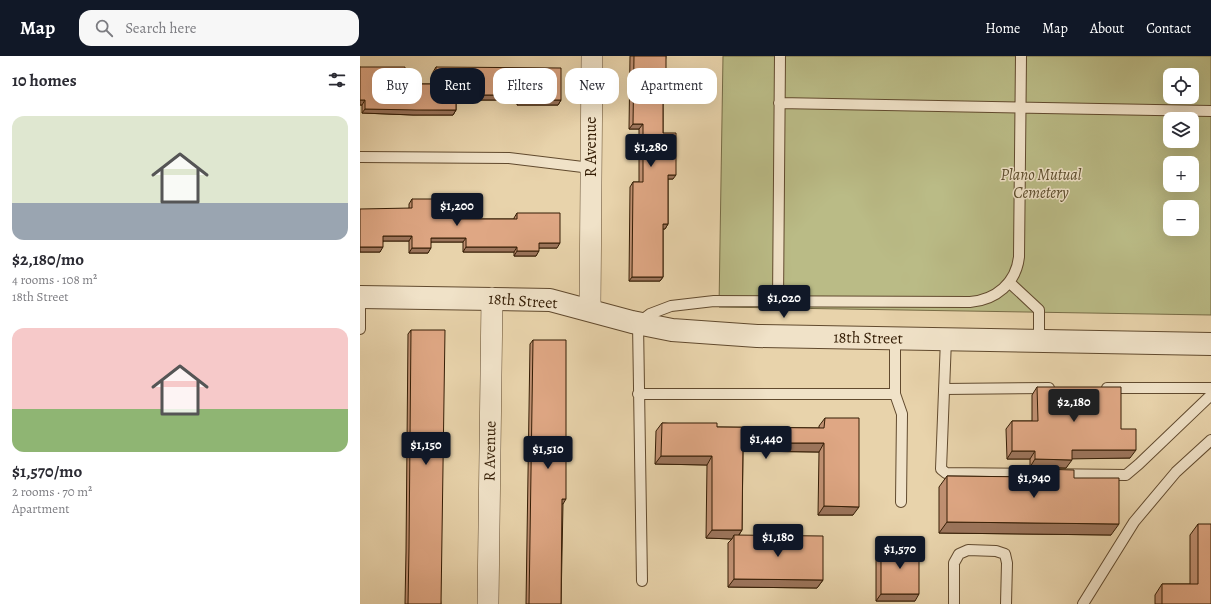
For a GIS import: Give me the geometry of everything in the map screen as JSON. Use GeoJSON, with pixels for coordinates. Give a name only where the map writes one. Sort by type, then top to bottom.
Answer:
{"type":"FeatureCollection","features":[{"type":"Feature","properties":{"kind":"street","name":"R Avenue"},"geometry":{"type":"LineString","coordinates":[[590,310],[592,56]]}},
{"type":"Feature","properties":{"kind":"street","name":"18th Street"},"geometry":{"type":"LineString","coordinates":[[360,297],[550,300],[638,323],[672,330],[715,333],[1211,344]]}},
{"type":"Feature","properties":{"kind":"street","name":"R Avenue"},"geometry":{"type":"LineString","coordinates":[[488,604],[492,298]]}},
{"type":"Feature","properties":{"kind":"lane"},"geometry":{"type":"LineString","coordinates":[[778,301],[780,56]]}},
{"type":"Feature","properties":{"kind":"lane"},"geometry":{"type":"LineString","coordinates":[[642,581],[638,323],[650,314],[671,306],[714,301],[981,301],[998,293],[1016,272],[1019,257],[1021,56]]}},
{"type":"Feature","properties":{"kind":"lane"},"geometry":{"type":"LineString","coordinates":[[779,103],[1211,111]]}},
{"type":"Feature","properties":{"kind":"lane"},"geometry":{"type":"LineString","coordinates":[[360,157],[509,158],[591,168]]}},
{"type":"Feature","properties":{"kind":"lane"},"geometry":{"type":"LineString","coordinates":[[1009,282],[1039,310],[1039,341]]}},
{"type":"Feature","properties":{"kind":"lane"},"geometry":{"type":"LineString","coordinates":[[360,297],[360,329]]}},
{"type":"Feature","properties":{"kind":"lane"},"geometry":{"type":"LineString","coordinates":[[895,338],[895,394],[902,414],[901,502]]}},
{"type":"Feature","properties":{"kind":"lane"},"geometry":{"type":"LineString","coordinates":[[946,339],[941,469],[946,473],[1126,475],[1211,396]]}},
{"type":"Feature","properties":{"kind":"lane"},"geometry":{"type":"LineString","coordinates":[[944,389],[1062,388]]}},
{"type":"Feature","properties":{"kind":"lane"},"geometry":{"type":"LineString","coordinates":[[1093,388],[1211,388]]}},
{"type":"Feature","properties":{"kind":"lane"},"geometry":{"type":"LineString","coordinates":[[638,394],[895,394]]}},
{"type":"Feature","properties":{"kind":"lane"},"geometry":{"type":"LineString","coordinates":[[1083,604],[1134,522],[1176,472],[1211,440]]}},
{"type":"Feature","properties":{"kind":"lane"},"geometry":{"type":"LineString","coordinates":[[954,604],[954,564],[959,554],[968,550],[996,551],[1004,554],[1007,563],[1006,604]]}},
{"type":"Feature","properties":{"kind":"green space","name":"Plano Mutual Cemetery"},"geometry":{"type":"Polygon","coordinates":[[[723,56],[1211,56],[1211,315],[719,307],[723,56]]]}},
{"type":"Feature","properties":{"kind":"building"},"geometry":{"type":"Polygon","coordinates":[[[634,56],[666,56],[666,68],[634,68],[634,56]]]}},
{"type":"Feature","properties":{"kind":"building"},"geometry":{"type":"Polygon","coordinates":[[[360,67],[405,67],[372,68],[372,104],[422,104],[422,84],[430,84],[430,104],[456,104],[456,110],[365,109],[365,100],[360,100],[360,67]]]}},
{"type":"Feature","properties":{"kind":"building"},"geometry":{"type":"Polygon","coordinates":[[[436,67],[561,68],[561,100],[557,100],[557,68],[493,68],[493,95],[485,95],[485,68],[436,67]]]}},
{"type":"Feature","properties":{"kind":"building"},"geometry":{"type":"Polygon","coordinates":[[[633,104],[663,104],[663,133],[676,133],[676,175],[668,175],[668,224],[663,224],[663,277],[632,277],[633,182],[643,182],[643,124],[633,124],[633,104]]]}},
{"type":"Feature","properties":{"kind":"building"},"geometry":{"type":"Polygon","coordinates":[[[412,199],[454,199],[454,219],[517,219],[517,213],[560,213],[560,243],[539,243],[539,251],[517,251],[517,247],[466,247],[466,238],[431,238],[431,248],[412,248],[412,236],[383,236],[383,247],[360,247],[360,209],[412,208],[412,199]]]}},
{"type":"Feature","properties":{"kind":"building"},"geometry":{"type":"Polygon","coordinates":[[[411,330],[445,330],[441,604],[408,604],[411,330]]]}},
{"type":"Feature","properties":{"kind":"building"},"geometry":{"type":"Polygon","coordinates":[[[533,340],[566,340],[566,499],[562,499],[561,604],[529,604],[533,340]]]}},
{"type":"Feature","properties":{"kind":"building"},"geometry":{"type":"Polygon","coordinates":[[[1037,387],[1121,387],[1121,429],[1136,429],[1136,450],[1072,450],[1072,460],[1035,459],[1035,451],[1012,451],[1012,421],[1038,421],[1037,387]]]}},
{"type":"Feature","properties":{"kind":"building"},"geometry":{"type":"Polygon","coordinates":[[[825,418],[859,418],[859,507],[824,506],[824,443],[743,443],[742,530],[712,530],[712,456],[661,456],[662,423],[717,423],[717,427],[824,428],[825,418]]]}},
{"type":"Feature","properties":{"kind":"building"},"geometry":{"type":"Polygon","coordinates":[[[1037,469],[1074,470],[1074,478],[1119,478],[1119,524],[947,522],[947,476],[1037,477],[1037,469]]]}},
{"type":"Feature","properties":{"kind":"building"},"geometry":{"type":"Polygon","coordinates":[[[1198,524],[1211,524],[1211,604],[1162,604],[1162,584],[1198,584],[1198,524]]]}},
{"type":"Feature","properties":{"kind":"building"},"geometry":{"type":"Polygon","coordinates":[[[734,535],[823,536],[823,580],[734,579],[734,535]]]}},
{"type":"Feature","properties":{"kind":"building"},"geometry":{"type":"Polygon","coordinates":[[[881,547],[919,547],[919,594],[881,594],[881,547]]]}}]}
